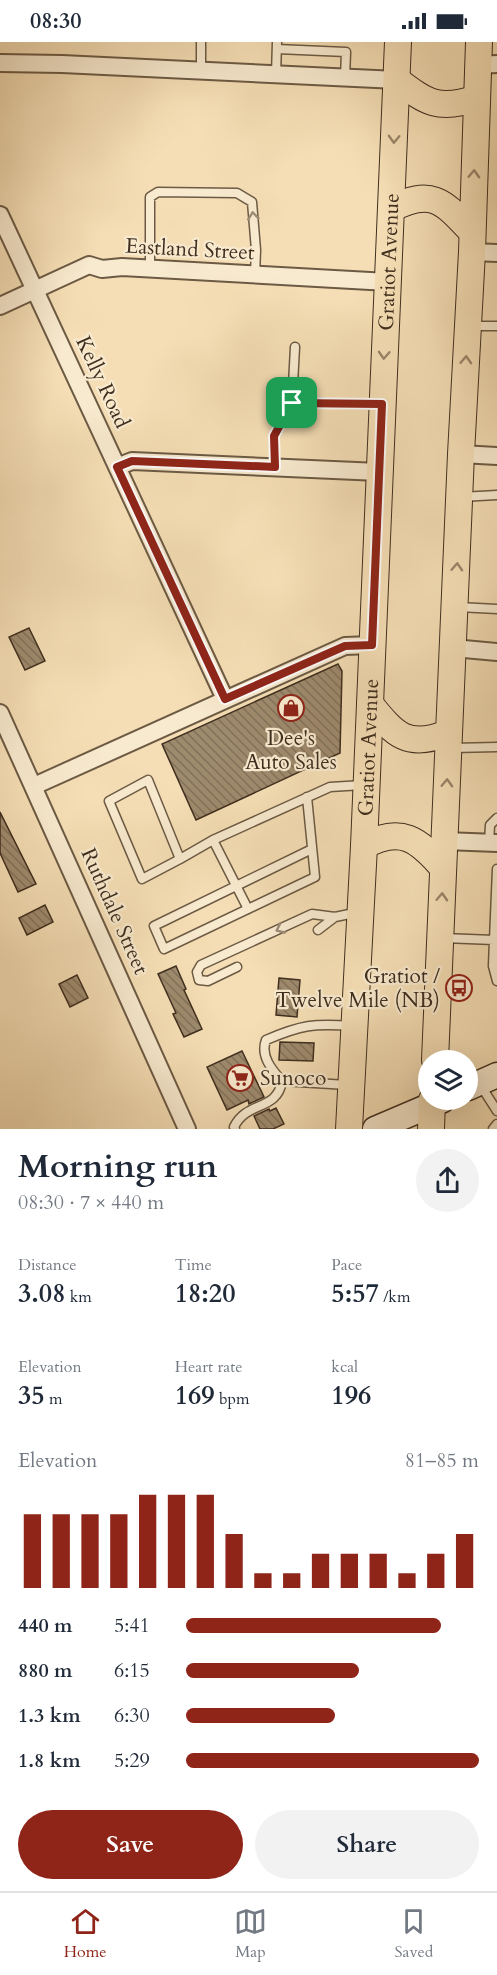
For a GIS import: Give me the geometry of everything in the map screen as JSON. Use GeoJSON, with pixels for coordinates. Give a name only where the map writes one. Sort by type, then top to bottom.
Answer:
{"type":"FeatureCollection","features":[{"type":"Feature","properties":{"kind":"main road","name":"Gratiot Avenue"},"geometry":{"type":"LineString","coordinates":[[349,1129],[367,785],[398,42]]}},
{"type":"Feature","properties":{"kind":"main road"},"geometry":{"type":"LineString","coordinates":[[435,1050],[468,326],[480,246],[477,98],[485,57]]}},
{"type":"Feature","properties":{"kind":"main road"},"geometry":{"type":"LineString","coordinates":[[397,80],[428,102],[440,106],[477,98]]}},
{"type":"Feature","properties":{"kind":"main road"},"geometry":{"type":"LineString","coordinates":[[391,209],[406,201],[427,198],[439,202],[451,210],[480,246]]}},
{"type":"Feature","properties":{"kind":"main road"},"geometry":{"type":"LineString","coordinates":[[370,704],[386,724],[398,734],[411,740],[448,741]]}},
{"type":"Feature","properties":{"kind":"main road"},"geometry":{"type":"LineString","coordinates":[[364,846],[376,839],[402,836],[415,841],[428,851],[443,868]]}},
{"type":"Feature","properties":{"kind":"main road"},"geometry":{"type":"LineString","coordinates":[[375,1129],[428,1110]]}},
{"type":"Feature","properties":{"kind":"street"},"geometry":{"type":"LineString","coordinates":[[0,63],[397,80]]}},
{"type":"Feature","properties":{"kind":"street","name":"Kelly Road"},"geometry":{"type":"LineString","coordinates":[[0,215],[225,699]]}},
{"type":"Feature","properties":{"kind":"street","name":"Eastland Street"},"geometry":{"type":"LineString","coordinates":[[0,306],[89,265],[102,268],[388,282]]}},
{"type":"Feature","properties":{"kind":"street"},"geometry":{"type":"LineString","coordinates":[[461,454],[497,456]]}},
{"type":"Feature","properties":{"kind":"street"},"geometry":{"type":"LineString","coordinates":[[117,467],[132,461],[379,471]]}},
{"type":"Feature","properties":{"kind":"street"},"geometry":{"type":"LineString","coordinates":[[34,786],[345,646],[372,645]]}},
{"type":"Feature","properties":{"kind":"street"},"geometry":{"type":"LineString","coordinates":[[453,648],[497,652]]}},
{"type":"Feature","properties":{"kind":"street","name":"Ruthdale Street"},"geometry":{"type":"LineString","coordinates":[[0,713],[187,1129]]}},
{"type":"Feature","properties":{"kind":"street"},"geometry":{"type":"LineString","coordinates":[[445,841],[493,843]]}},
{"type":"Feature","properties":{"kind":"lane"},"geometry":{"type":"LineString","coordinates":[[201,42],[201,71]]}},
{"type":"Feature","properties":{"kind":"lane"},"geometry":{"type":"LineString","coordinates":[[276,75],[277,45],[346,52],[345,78]]}},
{"type":"Feature","properties":{"kind":"lane"},"geometry":{"type":"LineString","coordinates":[[150,269],[150,197],[158,192],[237,193],[252,202],[256,250],[255,275]]}},
{"type":"Feature","properties":{"kind":"lane"},"geometry":{"type":"LineString","coordinates":[[468,326],[497,326]]}},
{"type":"Feature","properties":{"kind":"lane"},"geometry":{"type":"LineString","coordinates":[[275,467],[274,436],[292,403],[295,347]]}},
{"type":"Feature","properties":{"kind":"lane"},"geometry":{"type":"LineString","coordinates":[[292,403],[382,404]]}},
{"type":"Feature","properties":{"kind":"lane"},"geometry":{"type":"LineString","coordinates":[[460,497],[497,495]]}},
{"type":"Feature","properties":{"kind":"lane"},"geometry":{"type":"LineString","coordinates":[[455,607],[497,609]]}},
{"type":"Feature","properties":{"kind":"lane"},"geometry":{"type":"LineString","coordinates":[[448,741],[497,747]]}},
{"type":"Feature","properties":{"kind":"lane"},"geometry":{"type":"LineString","coordinates":[[180,859],[148,780],[108,801],[142,879],[180,859],[213,840],[330,787],[367,785]]}},
{"type":"Feature","properties":{"kind":"lane"},"geometry":{"type":"LineString","coordinates":[[307,797],[315,877],[164,949],[154,926],[312,849]]}},
{"type":"Feature","properties":{"kind":"lane"},"geometry":{"type":"LineString","coordinates":[[493,843],[490,825],[497,818]]}},
{"type":"Feature","properties":{"kind":"lane"},"geometry":{"type":"LineString","coordinates":[[213,840],[248,909]]}},
{"type":"Feature","properties":{"kind":"lane"},"geometry":{"type":"LineString","coordinates":[[496,868],[494,966],[497,981]]}},
{"type":"Feature","properties":{"kind":"lane"},"geometry":{"type":"LineString","coordinates":[[237,967],[208,981],[199,980],[196,972],[201,965],[312,914],[335,917],[360,912]]}},
{"type":"Feature","properties":{"kind":"lane"},"geometry":{"type":"LineString","coordinates":[[318,930],[335,917]]}},
{"type":"Feature","properties":{"kind":"lane"},"geometry":{"type":"LineString","coordinates":[[440,938],[494,940]]}},
{"type":"Feature","properties":{"kind":"lane"},"geometry":{"type":"LineString","coordinates":[[351,1086],[282,1081],[270,1067],[264,1047],[266,1040],[294,1028],[322,1024],[354,1026]]}},
{"type":"Feature","properties":{"kind":"lane"},"geometry":{"type":"LineString","coordinates":[[235,1129],[238,1118],[280,1094],[282,1081]]}},
{"type":"Feature","properties":{"kind":"lane"},"geometry":{"type":"LineString","coordinates":[[481,1082],[497,1111]]}},
{"type":"Feature","properties":{"kind":"lane"},"geometry":{"type":"LineString","coordinates":[[493,1129],[497,1124]]}},
{"type":"Feature","properties":{"kind":"building"},"geometry":{"type":"Polygon","coordinates":[[[29,628],[45,661],[25,670],[9,637],[29,628]]]}},
{"type":"Feature","properties":{"kind":"building","name":"Dee's Auto Sales"},"geometry":{"type":"Polygon","coordinates":[[[338,664],[342,671],[340,753],[196,820],[162,744],[338,664]]]}},
{"type":"Feature","properties":{"kind":"building"},"geometry":{"type":"Polygon","coordinates":[[[0,812],[36,884],[18,892],[0,853],[0,812]]]}},
{"type":"Feature","properties":{"kind":"building"},"geometry":{"type":"Polygon","coordinates":[[[45,905],[53,922],[27,935],[19,918],[45,905]]]}},
{"type":"Feature","properties":{"kind":"building"},"geometry":{"type":"Polygon","coordinates":[[[176,966],[202,1029],[184,1037],[158,974],[176,966]]]}},
{"type":"Feature","properties":{"kind":"building"},"geometry":{"type":"Polygon","coordinates":[[[77,975],[88,998],[70,1007],[59,984],[77,975]]]}},
{"type":"Feature","properties":{"kind":"building"},"geometry":{"type":"Polygon","coordinates":[[[279,978],[300,980],[297,1017],[276,1015],[279,978]]]}},
{"type":"Feature","properties":{"kind":"building"},"geometry":{"type":"Polygon","coordinates":[[[280,1042],[314,1043],[313,1061],[279,1060],[280,1042]]]}},
{"type":"Feature","properties":{"kind":"building"},"geometry":{"type":"Polygon","coordinates":[[[242,1051],[264,1097],[249,1104],[248,1100],[227,1110],[207,1067],[242,1051]]]}},
{"type":"Feature","properties":{"kind":"building"},"geometry":{"type":"Polygon","coordinates":[[[276,1108],[284,1124],[273,1129],[260,1129],[254,1116],[276,1108]]]}},
{"type":"Feature","properties":{"kind":"place","name":"Dee's Auto Sales"},"geometry":{"type":"Point","coordinates":[291,708]}},
{"type":"Feature","properties":{"kind":"place","name":"Gratiot / Twelve Mile (NB)"},"geometry":{"type":"Point","coordinates":[459,988]}},
{"type":"Feature","properties":{"kind":"place","name":"Sunoco"},"geometry":{"type":"Point","coordinates":[240,1078]}},
{"type":"Feature","properties":{"kind":"route"},"geometry":{"type":"LineString","coordinates":[[292,403],[382,404],[372,645],[345,646],[225,699],[117,467],[132,461],[275,467],[274,436],[292,403]]}}]}
